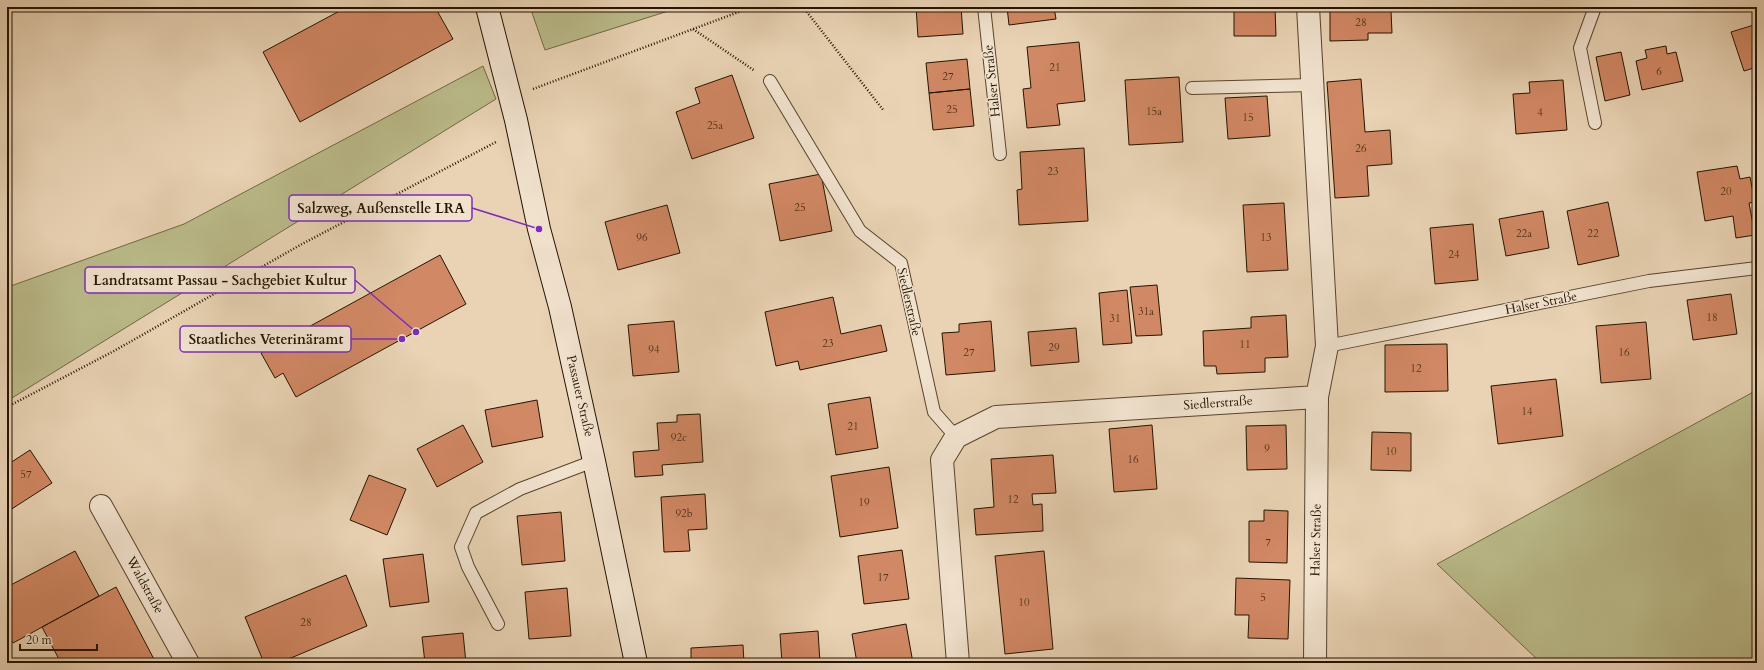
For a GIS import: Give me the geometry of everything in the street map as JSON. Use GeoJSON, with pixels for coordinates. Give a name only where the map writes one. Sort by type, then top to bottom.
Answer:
{"type":"FeatureCollection","features":[{"type":"Feature","properties":{"kind":"street","name":"Passauer Straße"},"geometry":{"type":"LineString","coordinates":[[487,7],[518,130],[539,229],[560,307],[636,663]]}},
{"type":"Feature","properties":{"kind":"street","name":"Halser Straße"},"geometry":{"type":"LineString","coordinates":[[1308,7],[1327,346],[1317,397],[1314,663]]}},
{"type":"Feature","properties":{"kind":"street","name":"Siedlerstraße"},"geometry":{"type":"LineString","coordinates":[[956,437],[996,417],[1317,397]]}},
{"type":"Feature","properties":{"kind":"street"},"geometry":{"type":"LineString","coordinates":[[956,437],[942,460],[958,663]]}},
{"type":"Feature","properties":{"kind":"street","name":"Waldstraße"},"geometry":{"type":"LineString","coordinates":[[101,506],[188,663]]}},
{"type":"Feature","properties":{"kind":"lane","name":"Halser Straße"},"geometry":{"type":"LineString","coordinates":[[984,7],[1000,154]]}},
{"type":"Feature","properties":{"kind":"lane"},"geometry":{"type":"LineString","coordinates":[[1595,7],[1580,48],[1595,123]]}},
{"type":"Feature","properties":{"kind":"lane","name":"Siedlerstraße"},"geometry":{"type":"LineString","coordinates":[[770,81],[860,231],[901,263],[934,412],[956,437]]}},
{"type":"Feature","properties":{"kind":"lane"},"geometry":{"type":"LineString","coordinates":[[1192,88],[1312,85]]}},
{"type":"Feature","properties":{"kind":"lane","name":"Halser Straße"},"geometry":{"type":"LineString","coordinates":[[1327,346],[1649,282],[1757,268]]}},
{"type":"Feature","properties":{"kind":"lane"},"geometry":{"type":"LineString","coordinates":[[498,624],[468,567],[461,547],[476,513],[520,489],[594,461]]}},
{"type":"Feature","properties":{"kind":"path"},"geometry":{"type":"LineString","coordinates":[[510,98],[752,7]]}},
{"type":"Feature","properties":{"kind":"path"},"geometry":{"type":"LineString","coordinates":[[803,7],[884,111]]}},
{"type":"Feature","properties":{"kind":"path"},"geometry":{"type":"LineString","coordinates":[[693,29],[770,81]]}},
{"type":"Feature","properties":{"kind":"path"},"geometry":{"type":"LineString","coordinates":[[7,407],[114,351],[302,244],[518,130]]}},
{"type":"Feature","properties":{"kind":"green space"},"geometry":{"type":"Polygon","coordinates":[[[530,7],[681,7],[545,50],[530,7]]]}},
{"type":"Feature","properties":{"kind":"green space"},"geometry":{"type":"Polygon","coordinates":[[[483,66],[496,99],[7,401],[7,283],[8,287],[184,224],[483,66]]]}},
{"type":"Feature","properties":{"kind":"green space"},"geometry":{"type":"Polygon","coordinates":[[[1757,390],[1757,663],[1541,663],[1437,564],[1757,390]]]}},
{"type":"Feature","properties":{"kind":"building"},"geometry":{"type":"Polygon","coordinates":[[[347,7],[435,7],[453,39],[300,122],[263,52],[347,7]]]}},
{"type":"Feature","properties":{"kind":"building"},"geometry":{"type":"Polygon","coordinates":[[[916,7],[961,7],[963,34],[918,37],[916,7]]]}},
{"type":"Feature","properties":{"kind":"building"},"geometry":{"type":"Polygon","coordinates":[[[1007,7],[1054,7],[1056,19],[1009,25],[1007,7]]]}},
{"type":"Feature","properties":{"kind":"building"},"geometry":{"type":"Polygon","coordinates":[[[1234,7],[1275,7],[1276,36],[1234,36],[1234,7]]]}},
{"type":"Feature","properties":{"kind":"building"},"geometry":{"type":"Polygon","coordinates":[[[1330,7],[1366,7],[1366,11],[1391,11],[1392,33],[1368,33],[1368,40],[1330,41],[1330,7]]]}},
{"type":"Feature","properties":{"kind":"building"},"geometry":{"type":"Polygon","coordinates":[[[1757,24],[1757,67],[1744,71],[1731,32],[1757,24]]]}},
{"type":"Feature","properties":{"kind":"building"},"geometry":{"type":"Polygon","coordinates":[[[1079,42],[1085,101],[1057,104],[1060,125],[1027,128],[1023,89],[1031,88],[1027,47],[1079,42]]]}},
{"type":"Feature","properties":{"kind":"building"},"geometry":{"type":"Polygon","coordinates":[[[1666,46],[1667,54],[1676,52],[1683,81],[1642,90],[1636,61],[1647,58],[1645,50],[1666,46]]]}},
{"type":"Feature","properties":{"kind":"building"},"geometry":{"type":"Polygon","coordinates":[[[1621,52],[1630,95],[1605,101],[1596,57],[1621,52]]]}},
{"type":"Feature","properties":{"kind":"building"},"geometry":{"type":"Polygon","coordinates":[[[967,59],[970,89],[929,93],[926,63],[967,59]]]}},
{"type":"Feature","properties":{"kind":"building"},"geometry":{"type":"Polygon","coordinates":[[[732,75],[754,138],[692,159],[676,112],[700,103],[695,88],[732,75]]]}},
{"type":"Feature","properties":{"kind":"building"},"geometry":{"type":"Polygon","coordinates":[[[1179,77],[1183,142],[1129,145],[1125,80],[1179,77]]]}},
{"type":"Feature","properties":{"kind":"building"},"geometry":{"type":"Polygon","coordinates":[[[1361,79],[1365,132],[1390,130],[1392,164],[1367,166],[1369,196],[1335,198],[1327,82],[1361,79]]]}},
{"type":"Feature","properties":{"kind":"building"},"geometry":{"type":"Polygon","coordinates":[[[1563,80],[1567,130],[1516,134],[1513,94],[1530,93],[1529,82],[1563,80]]]}},
{"type":"Feature","properties":{"kind":"building"},"geometry":{"type":"Polygon","coordinates":[[[970,89],[974,126],[933,130],[929,93],[970,89]]]}},
{"type":"Feature","properties":{"kind":"building"},"geometry":{"type":"Polygon","coordinates":[[[1267,96],[1270,136],[1228,139],[1225,98],[1267,96]]]}},
{"type":"Feature","properties":{"kind":"building"},"geometry":{"type":"Polygon","coordinates":[[[1084,148],[1088,221],[1019,225],[1017,190],[1022,189],[1020,152],[1084,148]]]}},
{"type":"Feature","properties":{"kind":"building"},"geometry":{"type":"Polygon","coordinates":[[[1737,166],[1740,179],[1750,177],[1755,202],[1749,203],[1755,235],[1736,238],[1733,216],[1705,221],[1697,172],[1737,166]]]}},
{"type":"Feature","properties":{"kind":"building"},"geometry":{"type":"Polygon","coordinates":[[[821,174],[832,231],[780,241],[769,184],[821,174]]]}},
{"type":"Feature","properties":{"kind":"building"},"geometry":{"type":"Polygon","coordinates":[[[1608,202],[1619,256],[1578,265],[1567,211],[1608,202]]]}},
{"type":"Feature","properties":{"kind":"building"},"geometry":{"type":"Polygon","coordinates":[[[1284,203],[1288,270],[1247,272],[1243,205],[1284,203]]]}},
{"type":"Feature","properties":{"kind":"building"},"geometry":{"type":"Polygon","coordinates":[[[667,205],[680,253],[618,270],[605,222],[667,205]]]}},
{"type":"Feature","properties":{"kind":"building"},"geometry":{"type":"Polygon","coordinates":[[[1543,211],[1549,248],[1506,256],[1499,219],[1543,211]]]}},
{"type":"Feature","properties":{"kind":"building"},"geometry":{"type":"Polygon","coordinates":[[[1473,224],[1478,280],[1435,284],[1430,228],[1473,224]]]}},
{"type":"Feature","properties":{"kind":"building"},"geometry":{"type":"Polygon","coordinates":[[[440,255],[466,304],[296,397],[283,373],[275,378],[261,353],[440,255]]]}},
{"type":"Feature","properties":{"kind":"building"},"geometry":{"type":"Polygon","coordinates":[[[1157,285],[1162,335],[1136,336],[1130,287],[1157,285]]]}},
{"type":"Feature","properties":{"kind":"building"},"geometry":{"type":"Polygon","coordinates":[[[1127,290],[1132,343],[1103,345],[1099,293],[1127,290]]]}},
{"type":"Feature","properties":{"kind":"building"},"geometry":{"type":"Polygon","coordinates":[[[1731,294],[1737,334],[1693,340],[1687,300],[1731,294]]]}},
{"type":"Feature","properties":{"kind":"building"},"geometry":{"type":"Polygon","coordinates":[[[833,297],[841,334],[881,325],[887,351],[800,370],[798,361],[776,366],[765,312],[833,297]]]}},
{"type":"Feature","properties":{"kind":"building"},"geometry":{"type":"Polygon","coordinates":[[[1286,315],[1288,357],[1265,358],[1265,372],[1217,374],[1216,366],[1204,366],[1203,331],[1251,328],[1251,317],[1286,315]]]}},
{"type":"Feature","properties":{"kind":"building"},"geometry":{"type":"Polygon","coordinates":[[[674,321],[679,372],[633,376],[628,325],[674,321]]]}},
{"type":"Feature","properties":{"kind":"building"},"geometry":{"type":"Polygon","coordinates":[[[991,321],[995,371],[946,375],[942,333],[959,332],[959,324],[991,321]]]}},
{"type":"Feature","properties":{"kind":"building"},"geometry":{"type":"Polygon","coordinates":[[[1646,322],[1651,379],[1601,383],[1596,326],[1646,322]]]}},
{"type":"Feature","properties":{"kind":"building"},"geometry":{"type":"Polygon","coordinates":[[[1076,328],[1079,362],[1031,366],[1028,332],[1076,328]]]}},
{"type":"Feature","properties":{"kind":"building"},"geometry":{"type":"Polygon","coordinates":[[[1447,344],[1448,391],[1385,392],[1385,345],[1447,344]]]}},
{"type":"Feature","properties":{"kind":"building"},"geometry":{"type":"Polygon","coordinates":[[[1556,379],[1563,436],[1498,444],[1491,386],[1556,379]]]}},
{"type":"Feature","properties":{"kind":"building"},"geometry":{"type":"Polygon","coordinates":[[[870,397],[878,448],[836,455],[828,404],[870,397]]]}},
{"type":"Feature","properties":{"kind":"building"},"geometry":{"type":"Polygon","coordinates":[[[537,400],[543,437],[492,447],[485,410],[537,400]]]}},
{"type":"Feature","properties":{"kind":"building"},"geometry":{"type":"Polygon","coordinates":[[[700,414],[703,462],[662,465],[663,475],[635,477],[633,452],[659,450],[657,423],[677,422],[677,415],[700,414]]]}},
{"type":"Feature","properties":{"kind":"building"},"geometry":{"type":"Polygon","coordinates":[[[463,425],[483,462],[437,487],[417,449],[463,425]]]}},
{"type":"Feature","properties":{"kind":"building"},"geometry":{"type":"Polygon","coordinates":[[[1152,425],[1157,489],[1114,492],[1109,429],[1152,425]]]}},
{"type":"Feature","properties":{"kind":"building"},"geometry":{"type":"Polygon","coordinates":[[[1286,425],[1287,469],[1247,470],[1246,426],[1286,425]]]}},
{"type":"Feature","properties":{"kind":"building"},"geometry":{"type":"Polygon","coordinates":[[[1372,432],[1411,433],[1411,471],[1371,470],[1372,432]]]}},
{"type":"Feature","properties":{"kind":"building"},"geometry":{"type":"Polygon","coordinates":[[[30,450],[52,483],[7,512],[7,465],[30,450]]]}},
{"type":"Feature","properties":{"kind":"building"},"geometry":{"type":"Polygon","coordinates":[[[1053,455],[1056,493],[1032,494],[1033,505],[1042,504],[1043,531],[976,535],[974,509],[994,507],[991,459],[1053,455]]]}},
{"type":"Feature","properties":{"kind":"building"},"geometry":{"type":"Polygon","coordinates":[[[889,467],[898,528],[840,537],[831,476],[889,467]]]}},
{"type":"Feature","properties":{"kind":"building"},"geometry":{"type":"Polygon","coordinates":[[[369,475],[406,489],[387,535],[350,520],[369,475]]]}},
{"type":"Feature","properties":{"kind":"building"},"geometry":{"type":"Polygon","coordinates":[[[705,494],[707,529],[688,530],[690,551],[664,552],[661,497],[705,494]]]}},
{"type":"Feature","properties":{"kind":"building"},"geometry":{"type":"Polygon","coordinates":[[[1264,510],[1288,511],[1287,563],[1249,562],[1249,521],[1264,521],[1264,510]]]}},
{"type":"Feature","properties":{"kind":"building"},"geometry":{"type":"Polygon","coordinates":[[[561,512],[565,561],[522,565],[517,516],[561,512]]]}},
{"type":"Feature","properties":{"kind":"building"},"geometry":{"type":"Polygon","coordinates":[[[902,550],[909,599],[864,604],[858,556],[902,550]]]}},
{"type":"Feature","properties":{"kind":"building"},"geometry":{"type":"Polygon","coordinates":[[[75,551],[99,596],[13,643],[7,632],[7,587],[75,551]]]}},
{"type":"Feature","properties":{"kind":"building"},"geometry":{"type":"Polygon","coordinates":[[[1044,551],[1053,649],[1005,654],[995,556],[1044,551]]]}},
{"type":"Feature","properties":{"kind":"building"},"geometry":{"type":"Polygon","coordinates":[[[423,554],[429,602],[390,607],[383,559],[423,554]]]}},
{"type":"Feature","properties":{"kind":"building"},"geometry":{"type":"Polygon","coordinates":[[[346,575],[367,626],[279,663],[264,663],[245,617],[346,575]]]}},
{"type":"Feature","properties":{"kind":"building"},"geometry":{"type":"Polygon","coordinates":[[[1236,578],[1290,580],[1288,639],[1248,638],[1249,615],[1235,615],[1236,578]]]}},
{"type":"Feature","properties":{"kind":"building"},"geometry":{"type":"Polygon","coordinates":[[[116,587],[156,663],[61,663],[42,627],[116,587]]]}},
{"type":"Feature","properties":{"kind":"building"},"geometry":{"type":"Polygon","coordinates":[[[567,588],[571,636],[529,639],[525,592],[567,588]]]}},
{"type":"Feature","properties":{"kind":"building"},"geometry":{"type":"Polygon","coordinates":[[[906,624],[913,663],[857,663],[852,634],[906,624]]]}},
{"type":"Feature","properties":{"kind":"building"},"geometry":{"type":"Polygon","coordinates":[[[818,631],[820,663],[782,663],[780,634],[818,631]]]}},
{"type":"Feature","properties":{"kind":"building"},"geometry":{"type":"Polygon","coordinates":[[[463,633],[466,663],[425,663],[422,637],[463,633]]]}},
{"type":"Feature","properties":{"kind":"building"},"geometry":{"type":"Polygon","coordinates":[[[743,645],[744,663],[691,663],[691,648],[743,645]]]}},
{"type":"Feature","properties":{"kind":"place","name":"Salzweg, Außenstelle LRA"},"geometry":{"type":"Point","coordinates":[539,229]}},
{"type":"Feature","properties":{"kind":"place","name":"Landratsamt Passau - Sachgebiet Kultur"},"geometry":{"type":"Point","coordinates":[416,332]}},
{"type":"Feature","properties":{"kind":"place","name":"Staatliches Veterinäramt"},"geometry":{"type":"Point","coordinates":[402,339]}}]}
